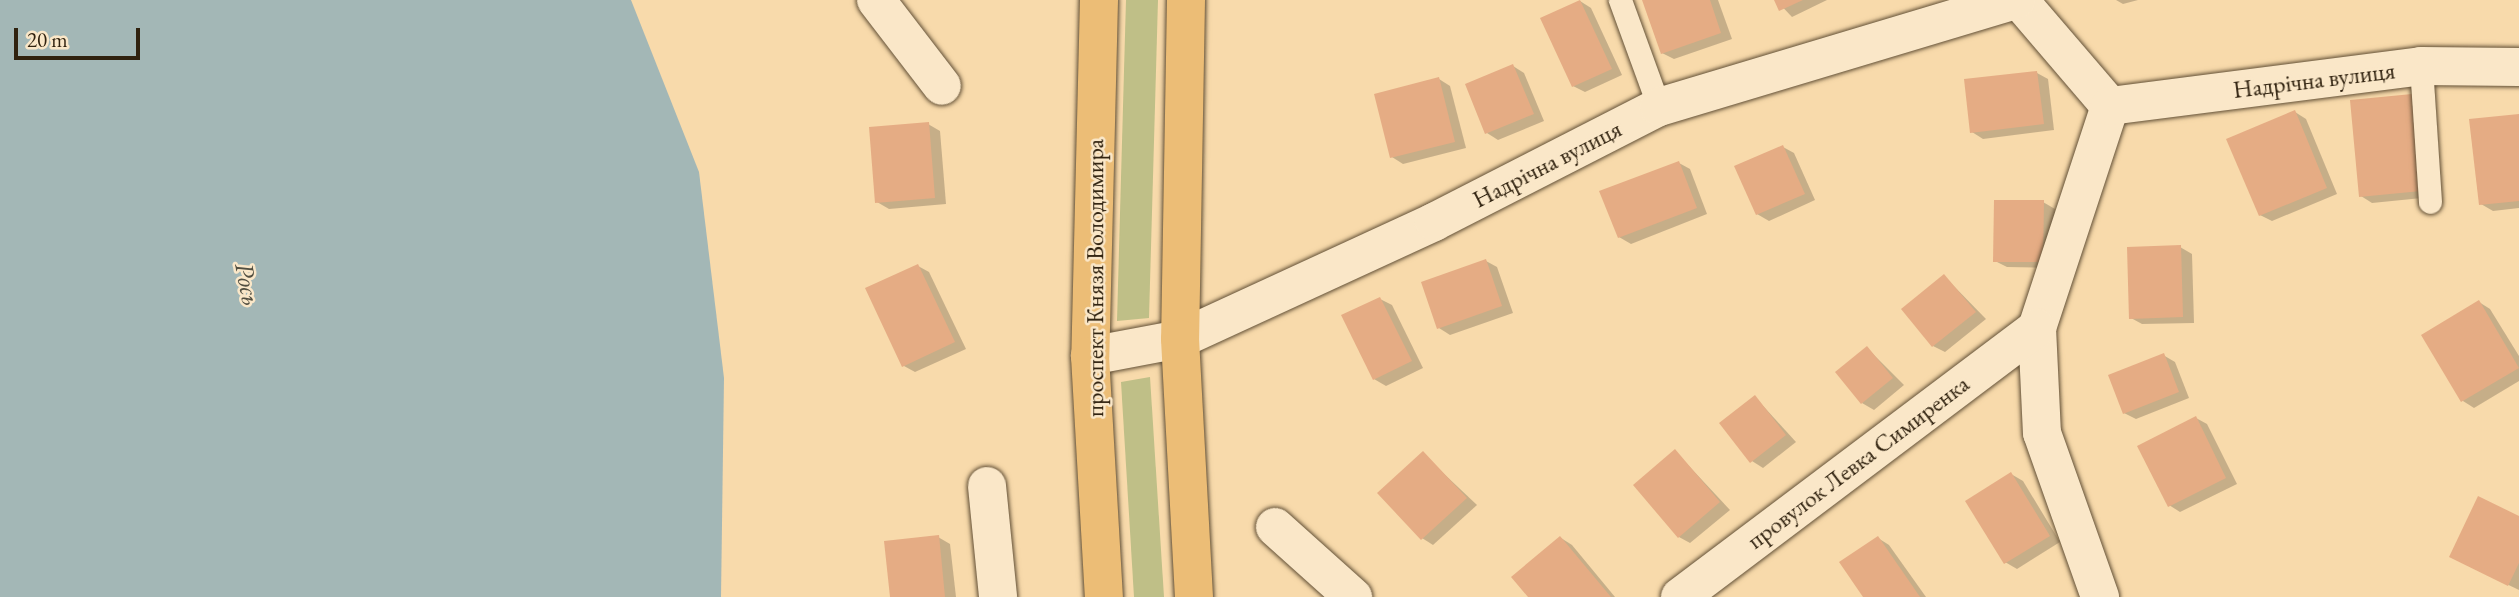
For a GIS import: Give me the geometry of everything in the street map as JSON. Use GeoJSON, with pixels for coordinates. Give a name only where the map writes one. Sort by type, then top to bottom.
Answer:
{"type":"FeatureCollection","features":[{"type":"Feature","properties":{"kind":"main road","name":"проспект Князя Володимира"},"geometry":{"type":"LineString","coordinates":[[1099,0],[1090,356],[1104,597]]}},
{"type":"Feature","properties":{"kind":"main road"},"geometry":{"type":"LineString","coordinates":[[1186,0],[1180,339],[1194,597]]}},
{"type":"Feature","properties":{"kind":"street"},"geometry":{"type":"LineString","coordinates":[[876,0],[942,86]]}},
{"type":"Feature","properties":{"kind":"street"},"geometry":{"type":"LineString","coordinates":[[2018,0],[2110,106],[2037,328],[2042,433],[2100,597]]}},
{"type":"Feature","properties":{"kind":"street","name":"Надрічна вулиця"},"geometry":{"type":"LineString","coordinates":[[1090,356],[1180,339],[1434,222],[1659,107],[2018,0]]}},
{"type":"Feature","properties":{"kind":"street","name":"Надрічна вулиця"},"geometry":{"type":"LineString","coordinates":[[2110,106],[2421,66],[2519,67]]}},
{"type":"Feature","properties":{"kind":"street","name":"провулок Левка Симиренка"},"geometry":{"type":"LineString","coordinates":[[1680,597],[2037,328]]}},
{"type":"Feature","properties":{"kind":"street"},"geometry":{"type":"LineString","coordinates":[[987,486],[998,597]]}},
{"type":"Feature","properties":{"kind":"street"},"geometry":{"type":"LineString","coordinates":[[1275,527],[1353,597]]}},
{"type":"Feature","properties":{"kind":"lane"},"geometry":{"type":"LineString","coordinates":[[1620,0],[1659,107]]}},
{"type":"Feature","properties":{"kind":"lane"},"geometry":{"type":"LineString","coordinates":[[2421,66],[2430,202]]}},
{"type":"Feature","properties":{"kind":"green space"},"geometry":{"type":"Polygon","coordinates":[[[1126,0],[1158,0],[1149,318],[1117,321],[1126,0]]]}},
{"type":"Feature","properties":{"kind":"green space"},"geometry":{"type":"Polygon","coordinates":[[[1150,377],[1164,597],[1134,597],[1121,382],[1150,377]]]}},
{"type":"Feature","properties":{"kind":"water","name":"Рось"},"geometry":{"type":"Polygon","coordinates":[[[0,0],[631,0],[699,172],[724,378],[721,597],[0,597],[0,0]]]}},
{"type":"Feature","properties":{"kind":"building"},"geometry":{"type":"Polygon","coordinates":[[[1580,0],[1612,69],[1572,87],[1540,18],[1580,0]]]}},
{"type":"Feature","properties":{"kind":"building"},"geometry":{"type":"Polygon","coordinates":[[[1642,0],[1710,0],[1721,33],[1661,54],[1642,0]]]}},
{"type":"Feature","properties":{"kind":"building"},"geometry":{"type":"Polygon","coordinates":[[[1774,0],[1803,0],[1779,11],[1774,0]]]}},
{"type":"Feature","properties":{"kind":"building"},"geometry":{"type":"Polygon","coordinates":[[[1513,64],[1534,114],[1485,134],[1465,84],[1513,64]]]}},
{"type":"Feature","properties":{"kind":"building"},"geometry":{"type":"Polygon","coordinates":[[[2037,71],[2044,124],[1970,133],[1964,79],[2037,71]]]}},
{"type":"Feature","properties":{"kind":"building"},"geometry":{"type":"Polygon","coordinates":[[[1439,77],[1455,142],[1390,158],[1374,94],[1439,77]]]}},
{"type":"Feature","properties":{"kind":"building"},"geometry":{"type":"Polygon","coordinates":[[[2412,94],[2421,191],[2359,197],[2350,100],[2412,94]]]}},
{"type":"Feature","properties":{"kind":"building"},"geometry":{"type":"Polygon","coordinates":[[[2295,110],[2327,188],[2259,216],[2226,139],[2295,110]]]}},
{"type":"Feature","properties":{"kind":"building"},"geometry":{"type":"Polygon","coordinates":[[[2519,114],[2519,201],[2479,205],[2469,119],[2519,114]]]}},
{"type":"Feature","properties":{"kind":"building"},"geometry":{"type":"Polygon","coordinates":[[[929,122],[935,198],[875,203],[869,127],[929,122]]]}},
{"type":"Feature","properties":{"kind":"building"},"geometry":{"type":"Polygon","coordinates":[[[1783,145],[1805,194],[1756,215],[1734,166],[1783,145]]]}},
{"type":"Feature","properties":{"kind":"building"},"geometry":{"type":"Polygon","coordinates":[[[1679,161],[1697,208],[1618,238],[1599,191],[1679,161]]]}},
{"type":"Feature","properties":{"kind":"building"},"geometry":{"type":"Polygon","coordinates":[[[1994,200],[2044,200],[2043,262],[1993,262],[1994,200]]]}},
{"type":"Feature","properties":{"kind":"building"},"geometry":{"type":"Polygon","coordinates":[[[2181,245],[2183,317],[2129,319],[2127,247],[2181,245]]]}},
{"type":"Feature","properties":{"kind":"building"},"geometry":{"type":"Polygon","coordinates":[[[1486,259],[1502,306],[1437,329],[1421,282],[1486,259]]]}},
{"type":"Feature","properties":{"kind":"building"},"geometry":{"type":"Polygon","coordinates":[[[918,264],[955,342],[902,367],[865,288],[918,264]]]}},
{"type":"Feature","properties":{"kind":"building"},"geometry":{"type":"Polygon","coordinates":[[[1944,274],[1976,312],[1932,347],[1901,309],[1944,274]]]}},
{"type":"Feature","properties":{"kind":"building"},"geometry":{"type":"Polygon","coordinates":[[[1380,297],[1412,361],[1373,380],[1341,315],[1380,297]]]}},
{"type":"Feature","properties":{"kind":"building"},"geometry":{"type":"Polygon","coordinates":[[[2479,300],[2519,368],[2461,402],[2421,335],[2479,300]]]}},
{"type":"Feature","properties":{"kind":"building"},"geometry":{"type":"Polygon","coordinates":[[[1867,346],[1893,378],[1861,404],[1835,372],[1867,346]]]}},
{"type":"Feature","properties":{"kind":"building"},"geometry":{"type":"Polygon","coordinates":[[[2164,353],[2179,392],[2123,414],[2108,375],[2164,353]]]}},
{"type":"Feature","properties":{"kind":"building"},"geometry":{"type":"Polygon","coordinates":[[[1755,395],[1786,435],[1750,463],[1719,423],[1755,395]]]}},
{"type":"Feature","properties":{"kind":"building"},"geometry":{"type":"Polygon","coordinates":[[[2196,416],[2226,478],[2168,507],[2137,446],[2196,416]]]}},
{"type":"Feature","properties":{"kind":"building"},"geometry":{"type":"Polygon","coordinates":[[[1675,449],[1720,502],[1678,538],[1633,485],[1675,449]]]}},
{"type":"Feature","properties":{"kind":"building"},"geometry":{"type":"Polygon","coordinates":[[[1423,451],[1467,498],[1421,540],[1377,493],[1423,451]]]}},
{"type":"Feature","properties":{"kind":"building"},"geometry":{"type":"Polygon","coordinates":[[[2011,472],[2050,536],[2004,564],[1965,501],[2011,472]]]}},
{"type":"Feature","properties":{"kind":"building"},"geometry":{"type":"Polygon","coordinates":[[[2478,496],[2519,516],[2519,563],[2508,586],[2449,557],[2478,496]]]}},
{"type":"Feature","properties":{"kind":"building"},"geometry":{"type":"Polygon","coordinates":[[[939,535],[945,597],[890,597],[884,541],[939,535]]]}},
{"type":"Feature","properties":{"kind":"building"},"geometry":{"type":"Polygon","coordinates":[[[1560,536],[1611,597],[1528,597],[1511,577],[1560,536]]]}},
{"type":"Feature","properties":{"kind":"building"},"geometry":{"type":"Polygon","coordinates":[[[1878,536],[1920,597],[1863,597],[1839,562],[1878,536]]]}}]}
